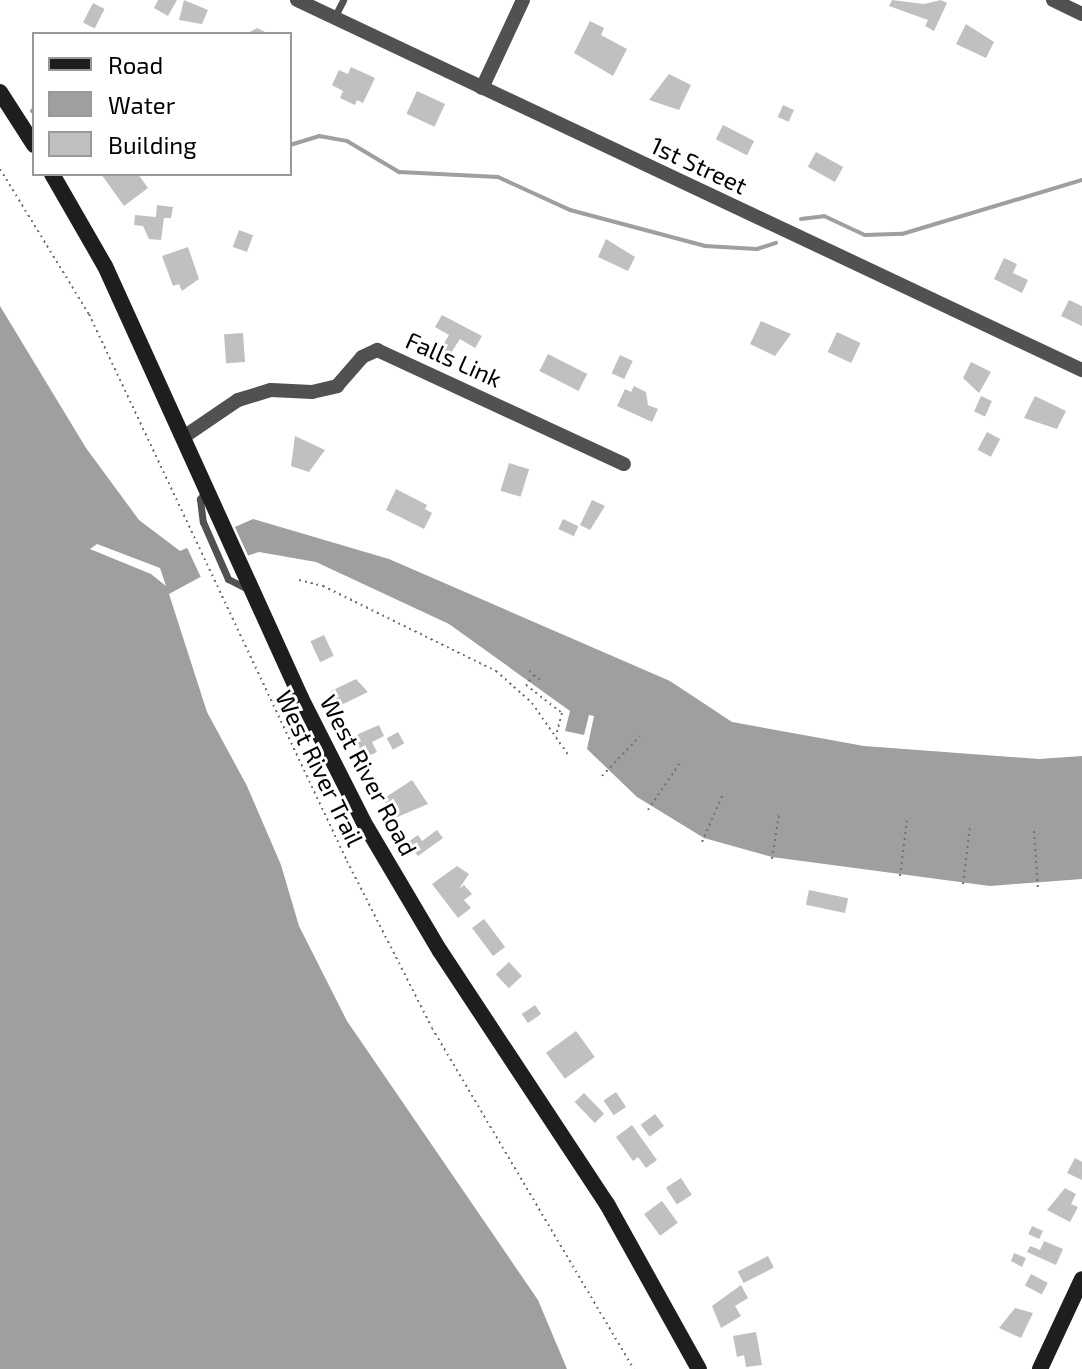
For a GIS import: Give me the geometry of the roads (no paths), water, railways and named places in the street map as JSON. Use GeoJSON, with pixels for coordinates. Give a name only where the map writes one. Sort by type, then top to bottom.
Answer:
{"type":"FeatureCollection","features":[{"type":"Feature","properties":{"kind":"main road"},"geometry":{"type":"LineString","coordinates":[[0,92],[32,142]]}},
{"type":"Feature","properties":{"kind":"main road","name":"West River Road"},"geometry":{"type":"LineString","coordinates":[[53,176],[105,266],[321,737],[384,856],[607,1204],[699,1369]]}},
{"type":"Feature","properties":{"kind":"main road"},"geometry":{"type":"LineString","coordinates":[[1040,1369],[1081,1282]]}},
{"type":"Feature","properties":{"kind":"street","name":"1st Street"},"geometry":{"type":"LineString","coordinates":[[297,0],[1082,370]]}},
{"type":"Feature","properties":{"kind":"street"},"geometry":{"type":"LineString","coordinates":[[482,88],[523,0]]}},
{"type":"Feature","properties":{"kind":"street"},"geometry":{"type":"LineString","coordinates":[[1053,0],[1082,14]]}},
{"type":"Feature","properties":{"kind":"street","name":"Falls Link"},"geometry":{"type":"LineString","coordinates":[[185,436],[238,400],[271,390],[312,392],[337,386],[362,357],[377,350],[624,464]]}},
{"type":"Feature","properties":{"kind":"lane"},"geometry":{"type":"LineString","coordinates":[[334,18],[343,0]]}},
{"type":"Feature","properties":{"kind":"lane"},"geometry":{"type":"LineString","coordinates":[[208,488],[200,499],[203,522],[226,574],[233,583],[252,589]]}},
{"type":"Feature","properties":{"kind":"water"},"geometry":{"type":"Polygon","coordinates":[[[0,306],[86,448],[139,520],[180,551],[253,519],[389,559],[670,681],[732,722],[864,746],[1039,759],[1082,756],[1082,879],[990,886],[772,857],[704,838],[637,797],[587,749],[594,716],[589,715],[584,735],[565,731],[570,711],[449,624],[316,562],[259,552],[228,562],[169,594],[207,712],[247,786],[281,865],[299,926],[347,1021],[538,1300],[567,1369],[0,1369],[0,306]],[[97,544],[90,549],[151,574],[166,586],[160,568],[97,544]]]}},
{"type":"Feature","properties":{"kind":"waterway"},"geometry":{"type":"LineString","coordinates":[[292,144],[319,136],[347,141],[399,172],[498,177],[570,210],[705,246],[757,249],[776,243]]}},
{"type":"Feature","properties":{"kind":"waterway"},"geometry":{"type":"LineString","coordinates":[[801,219],[824,216],[865,235],[902,234],[1082,180]]}}]}
